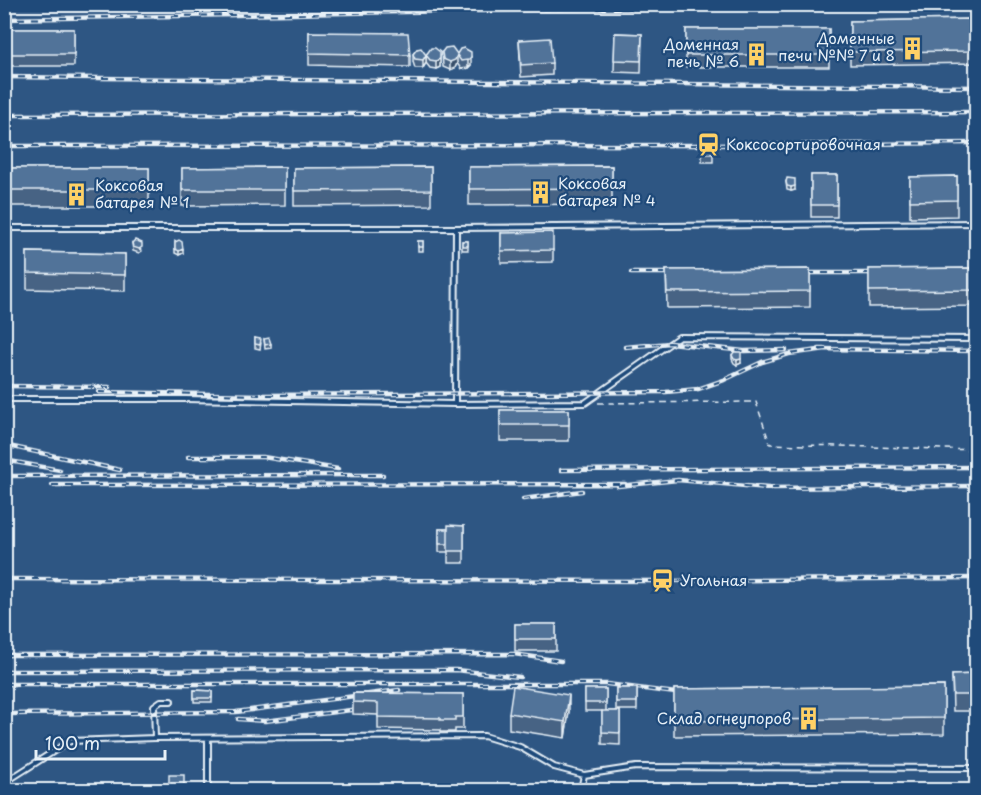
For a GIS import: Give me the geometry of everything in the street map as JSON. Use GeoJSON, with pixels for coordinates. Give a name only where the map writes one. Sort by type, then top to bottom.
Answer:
{"type":"FeatureCollection","features":[{"type":"Feature","properties":{"kind":"lane"},"geometry":{"type":"LineString","coordinates":[[4,228],[456,228],[976,223]]}},
{"type":"Feature","properties":{"kind":"lane"},"geometry":{"type":"LineString","coordinates":[[455,404],[456,228]]}},
{"type":"Feature","properties":{"kind":"lane"},"geometry":{"type":"LineString","coordinates":[[4,399],[185,399],[455,404],[585,403],[679,337],[976,339]]}},
{"type":"Feature","properties":{"kind":"lane"},"geometry":{"type":"LineString","coordinates":[[155,738],[154,706],[161,702],[171,701]]}},
{"type":"Feature","properties":{"kind":"lane"},"geometry":{"type":"LineString","coordinates":[[4,783],[70,741],[155,738],[484,736],[520,747],[554,767],[584,775],[636,767],[976,768]]}},
{"type":"Feature","properties":{"kind":"lane"},"geometry":{"type":"LineString","coordinates":[[208,738],[208,790]]}},
{"type":"Feature","properties":{"kind":"lane"},"geometry":{"type":"LineString","coordinates":[[581,790],[584,775]]}},
{"type":"Feature","properties":{"kind":"path"},"geometry":{"type":"LineString","coordinates":[[585,403],[756,402],[770,444],[976,450]]}},
{"type":"Feature","properties":{"kind":"shaded area"},"geometry":{"type":"Polygon","coordinates":[[[5,5],[976,5],[976,790],[5,790],[5,5]]]}},
{"type":"Feature","properties":{"kind":"building","name":"Доменные печи №№ 7 и 8"},"geometry":{"type":"Polygon","coordinates":[[[976,19],[976,51],[850,52],[850,21],[976,19]]]}},
{"type":"Feature","properties":{"kind":"building"},"geometry":{"type":"Polygon","coordinates":[[[4,29],[74,29],[74,54],[4,54],[4,29]]]}},
{"type":"Feature","properties":{"kind":"building"},"geometry":{"type":"Polygon","coordinates":[[[686,29],[829,29],[829,55],[686,55],[686,29]]]}},
{"type":"Feature","properties":{"kind":"building"},"geometry":{"type":"Polygon","coordinates":[[[309,32],[408,33],[410,55],[309,53],[309,32]]]}},
{"type":"Feature","properties":{"kind":"building"},"geometry":{"type":"Polygon","coordinates":[[[615,33],[642,34],[641,61],[614,60],[615,33]]]}},
{"type":"Feature","properties":{"kind":"building"},"geometry":{"type":"Polygon","coordinates":[[[550,38],[552,63],[521,65],[519,40],[550,38]]]}},
{"type":"Feature","properties":{"kind":"building"},"geometry":{"type":"Polygon","coordinates":[[[452,47],[457,54],[460,49],[464,48],[471,52],[471,57],[461,61],[457,55],[455,60],[450,62],[443,59],[442,52],[445,48],[452,47]]]}},
{"type":"Feature","properties":{"kind":"building"},"geometry":{"type":"Polygon","coordinates":[[[421,48],[426,55],[423,60],[415,59],[413,54],[421,48]]]}},
{"type":"Feature","properties":{"kind":"building"},"geometry":{"type":"Polygon","coordinates":[[[431,48],[440,52],[440,59],[430,60],[426,55],[431,48]]]}},
{"type":"Feature","properties":{"kind":"building"},"geometry":{"type":"Polygon","coordinates":[[[702,141],[713,141],[713,154],[702,154],[702,141]]]}},
{"type":"Feature","properties":{"kind":"building"},"geometry":{"type":"Polygon","coordinates":[[[612,166],[612,188],[469,189],[469,167],[612,166]]]}},
{"type":"Feature","properties":{"kind":"building"},"geometry":{"type":"Polygon","coordinates":[[[285,167],[285,190],[182,190],[182,168],[285,167]]]}},
{"type":"Feature","properties":{"kind":"building"},"geometry":{"type":"Polygon","coordinates":[[[431,167],[431,190],[294,191],[294,168],[431,167]]]}},
{"type":"Feature","properties":{"kind":"building"},"geometry":{"type":"Polygon","coordinates":[[[4,168],[149,168],[149,190],[4,190],[4,168]]]}},
{"type":"Feature","properties":{"kind":"building"},"geometry":{"type":"Polygon","coordinates":[[[811,175],[837,175],[837,205],[811,205],[811,175]]]}},
{"type":"Feature","properties":{"kind":"building"},"geometry":{"type":"Polygon","coordinates":[[[957,176],[957,200],[910,201],[910,177],[957,176]]]}},
{"type":"Feature","properties":{"kind":"building"},"geometry":{"type":"Polygon","coordinates":[[[787,178],[795,179],[795,186],[787,186],[787,178]]]}},
{"type":"Feature","properties":{"kind":"building"},"geometry":{"type":"Polygon","coordinates":[[[553,232],[553,250],[501,251],[501,233],[553,232]]]}},
{"type":"Feature","properties":{"kind":"building"},"geometry":{"type":"Polygon","coordinates":[[[135,240],[142,243],[142,247],[139,249],[133,247],[132,243],[135,240]]]}},
{"type":"Feature","properties":{"kind":"building"},"geometry":{"type":"Polygon","coordinates":[[[179,240],[182,242],[183,249],[179,251],[175,249],[175,242],[179,240]]]}},
{"type":"Feature","properties":{"kind":"building"},"geometry":{"type":"Polygon","coordinates":[[[418,241],[423,241],[423,247],[418,247],[418,241]]]}},
{"type":"Feature","properties":{"kind":"building"},"geometry":{"type":"Polygon","coordinates":[[[462,241],[468,241],[468,246],[462,246],[462,241]]]}},
{"type":"Feature","properties":{"kind":"building"},"geometry":{"type":"Polygon","coordinates":[[[27,252],[125,254],[125,275],[27,273],[27,252]]]}},
{"type":"Feature","properties":{"kind":"building"},"geometry":{"type":"Polygon","coordinates":[[[976,268],[976,290],[869,291],[869,269],[976,268]]]}},
{"type":"Feature","properties":{"kind":"building"},"geometry":{"type":"Polygon","coordinates":[[[810,269],[810,291],[667,292],[666,270],[810,269]]]}},
{"type":"Feature","properties":{"kind":"building"},"geometry":{"type":"Polygon","coordinates":[[[255,338],[261,339],[260,345],[255,344],[255,338]]]}},
{"type":"Feature","properties":{"kind":"building"},"geometry":{"type":"Polygon","coordinates":[[[269,338],[271,344],[265,345],[264,339],[269,338]]]}},
{"type":"Feature","properties":{"kind":"building"},"geometry":{"type":"Polygon","coordinates":[[[734,352],[741,352],[741,359],[734,359],[732,355],[734,352]]]}},
{"type":"Feature","properties":{"kind":"building"},"geometry":{"type":"Polygon","coordinates":[[[500,410],[569,410],[569,425],[500,425],[500,410]]]}},
{"type":"Feature","properties":{"kind":"building"},"geometry":{"type":"Polygon","coordinates":[[[448,525],[464,526],[464,551],[448,551],[448,525]]]}},
{"type":"Feature","properties":{"kind":"building"},"geometry":{"type":"Polygon","coordinates":[[[439,529],[448,529],[448,544],[439,544],[439,529]]]}},
{"type":"Feature","properties":{"kind":"building"},"geometry":{"type":"Polygon","coordinates":[[[515,624],[556,624],[556,639],[515,639],[515,624]]]}},
{"type":"Feature","properties":{"kind":"building"},"geometry":{"type":"Polygon","coordinates":[[[976,674],[976,695],[953,695],[952,675],[976,674]]]}},
{"type":"Feature","properties":{"kind":"building"},"geometry":{"type":"Polygon","coordinates":[[[513,686],[569,695],[565,722],[509,713],[513,686]]]}},
{"type":"Feature","properties":{"kind":"building"},"geometry":{"type":"Polygon","coordinates":[[[944,686],[944,718],[674,721],[674,689],[944,686]]]}},
{"type":"Feature","properties":{"kind":"building"},"geometry":{"type":"Polygon","coordinates":[[[616,688],[637,688],[637,702],[616,702],[616,688]]]}},
{"type":"Feature","properties":{"kind":"building"},"geometry":{"type":"Polygon","coordinates":[[[585,689],[606,689],[606,703],[585,703],[585,689]]]}},
{"type":"Feature","properties":{"kind":"building"},"geometry":{"type":"Polygon","coordinates":[[[194,690],[212,691],[212,698],[194,698],[194,690]]]}},
{"type":"Feature","properties":{"kind":"building"},"geometry":{"type":"Polygon","coordinates":[[[353,693],[463,694],[463,717],[455,717],[455,720],[440,720],[440,718],[378,717],[378,703],[353,702],[353,693]]]}},
{"type":"Feature","properties":{"kind":"building"},"geometry":{"type":"Polygon","coordinates":[[[602,711],[620,711],[620,733],[602,732],[602,711]]]}},
{"type":"Feature","properties":{"kind":"building"},"geometry":{"type":"Polygon","coordinates":[[[169,775],[184,775],[184,790],[169,790],[169,775]]]}},
{"type":"Feature","properties":{"kind":"building"},"geometry":{"type":"Polygon","coordinates":[[[94,787],[94,790],[47,790],[47,788],[94,787]]]}},
{"type":"Feature","properties":{"kind":"railway"},"geometry":{"type":"LineString","coordinates":[[4,19],[579,9],[976,6]]}},
{"type":"Feature","properties":{"kind":"railway"},"geometry":{"type":"LineString","coordinates":[[4,77],[976,87]]}},
{"type":"Feature","properties":{"kind":"railway"},"geometry":{"type":"LineString","coordinates":[[4,115],[976,112]]}},
{"type":"Feature","properties":{"kind":"railway"},"geometry":{"type":"LineString","coordinates":[[4,146],[976,143]]}},
{"type":"Feature","properties":{"kind":"railway"},"geometry":{"type":"LineString","coordinates":[[631,273],[683,273]]}},
{"type":"Feature","properties":{"kind":"railway"},"geometry":{"type":"LineString","coordinates":[[794,273],[887,273]]}},
{"type":"Feature","properties":{"kind":"railway"},"geometry":{"type":"LineString","coordinates":[[625,347],[670,343],[744,351],[786,350]]}},
{"type":"Feature","properties":{"kind":"railway"},"geometry":{"type":"LineString","coordinates":[[819,349],[976,351]]}},
{"type":"Feature","properties":{"kind":"railway"},"geometry":{"type":"LineString","coordinates":[[99,392],[266,395],[666,392],[698,389],[724,380],[762,362],[789,354],[826,349]]}},
{"type":"Feature","properties":{"kind":"railway"},"geometry":{"type":"LineString","coordinates":[[4,386],[109,387]]}},
{"type":"Feature","properties":{"kind":"railway"},"geometry":{"type":"LineString","coordinates":[[4,445],[120,470]]}},
{"type":"Feature","properties":{"kind":"railway"},"geometry":{"type":"LineString","coordinates":[[188,457],[263,457],[338,469]]}},
{"type":"Feature","properties":{"kind":"railway"},"geometry":{"type":"LineString","coordinates":[[4,460],[60,470]]}},
{"type":"Feature","properties":{"kind":"railway"},"geometry":{"type":"LineString","coordinates":[[561,470],[976,467]]}},
{"type":"Feature","properties":{"kind":"railway"},"geometry":{"type":"LineString","coordinates":[[4,476],[383,475]]}},
{"type":"Feature","properties":{"kind":"railway"},"geometry":{"type":"LineString","coordinates":[[618,486],[678,480],[768,488],[976,486]]}},
{"type":"Feature","properties":{"kind":"railway"},"geometry":{"type":"LineString","coordinates":[[52,485],[625,484]]}},
{"type":"Feature","properties":{"kind":"railway"},"geometry":{"type":"LineString","coordinates":[[523,499],[582,491]]}},
{"type":"Feature","properties":{"kind":"railway"},"geometry":{"type":"LineString","coordinates":[[4,579],[662,581],[976,578]]}},
{"type":"Feature","properties":{"kind":"railway"},"geometry":{"type":"LineString","coordinates":[[4,655],[514,654],[561,661]]}},
{"type":"Feature","properties":{"kind":"railway"},"geometry":{"type":"LineString","coordinates":[[4,671],[456,670],[520,677]]}},
{"type":"Feature","properties":{"kind":"railway"},"geometry":{"type":"LineString","coordinates":[[4,684],[607,684],[691,695]]}},
{"type":"Feature","properties":{"kind":"railway"},"geometry":{"type":"LineString","coordinates":[[4,714],[236,712],[399,690]]}},
{"type":"Feature","properties":{"kind":"railway"},"geometry":{"type":"LineString","coordinates":[[238,719],[265,721],[351,710]]}},
{"type":"Feature","properties":{"kind":"place","name":"Доменные печи №№ 7 и 8"},"geometry":{"type":"Point","coordinates":[913,48]}},
{"type":"Feature","properties":{"kind":"place","name":"Доменная печь № 6"},"geometry":{"type":"Point","coordinates":[757,54]}},
{"type":"Feature","properties":{"kind":"place","name":"Коксосортировочная"},"geometry":{"type":"Point","coordinates":[708,145]}},
{"type":"Feature","properties":{"kind":"place","name":"Коксовая батарея № 4"},"geometry":{"type":"Point","coordinates":[540,193]}},
{"type":"Feature","properties":{"kind":"place","name":"Коксовая батарея № 1"},"geometry":{"type":"Point","coordinates":[77,195]}},
{"type":"Feature","properties":{"kind":"place","name":"Угольная"},"geometry":{"type":"Point","coordinates":[662,581]}},
{"type":"Feature","properties":{"kind":"place","name":"Склад огнеупоров"},"geometry":{"type":"Point","coordinates":[809,719]}}]}
